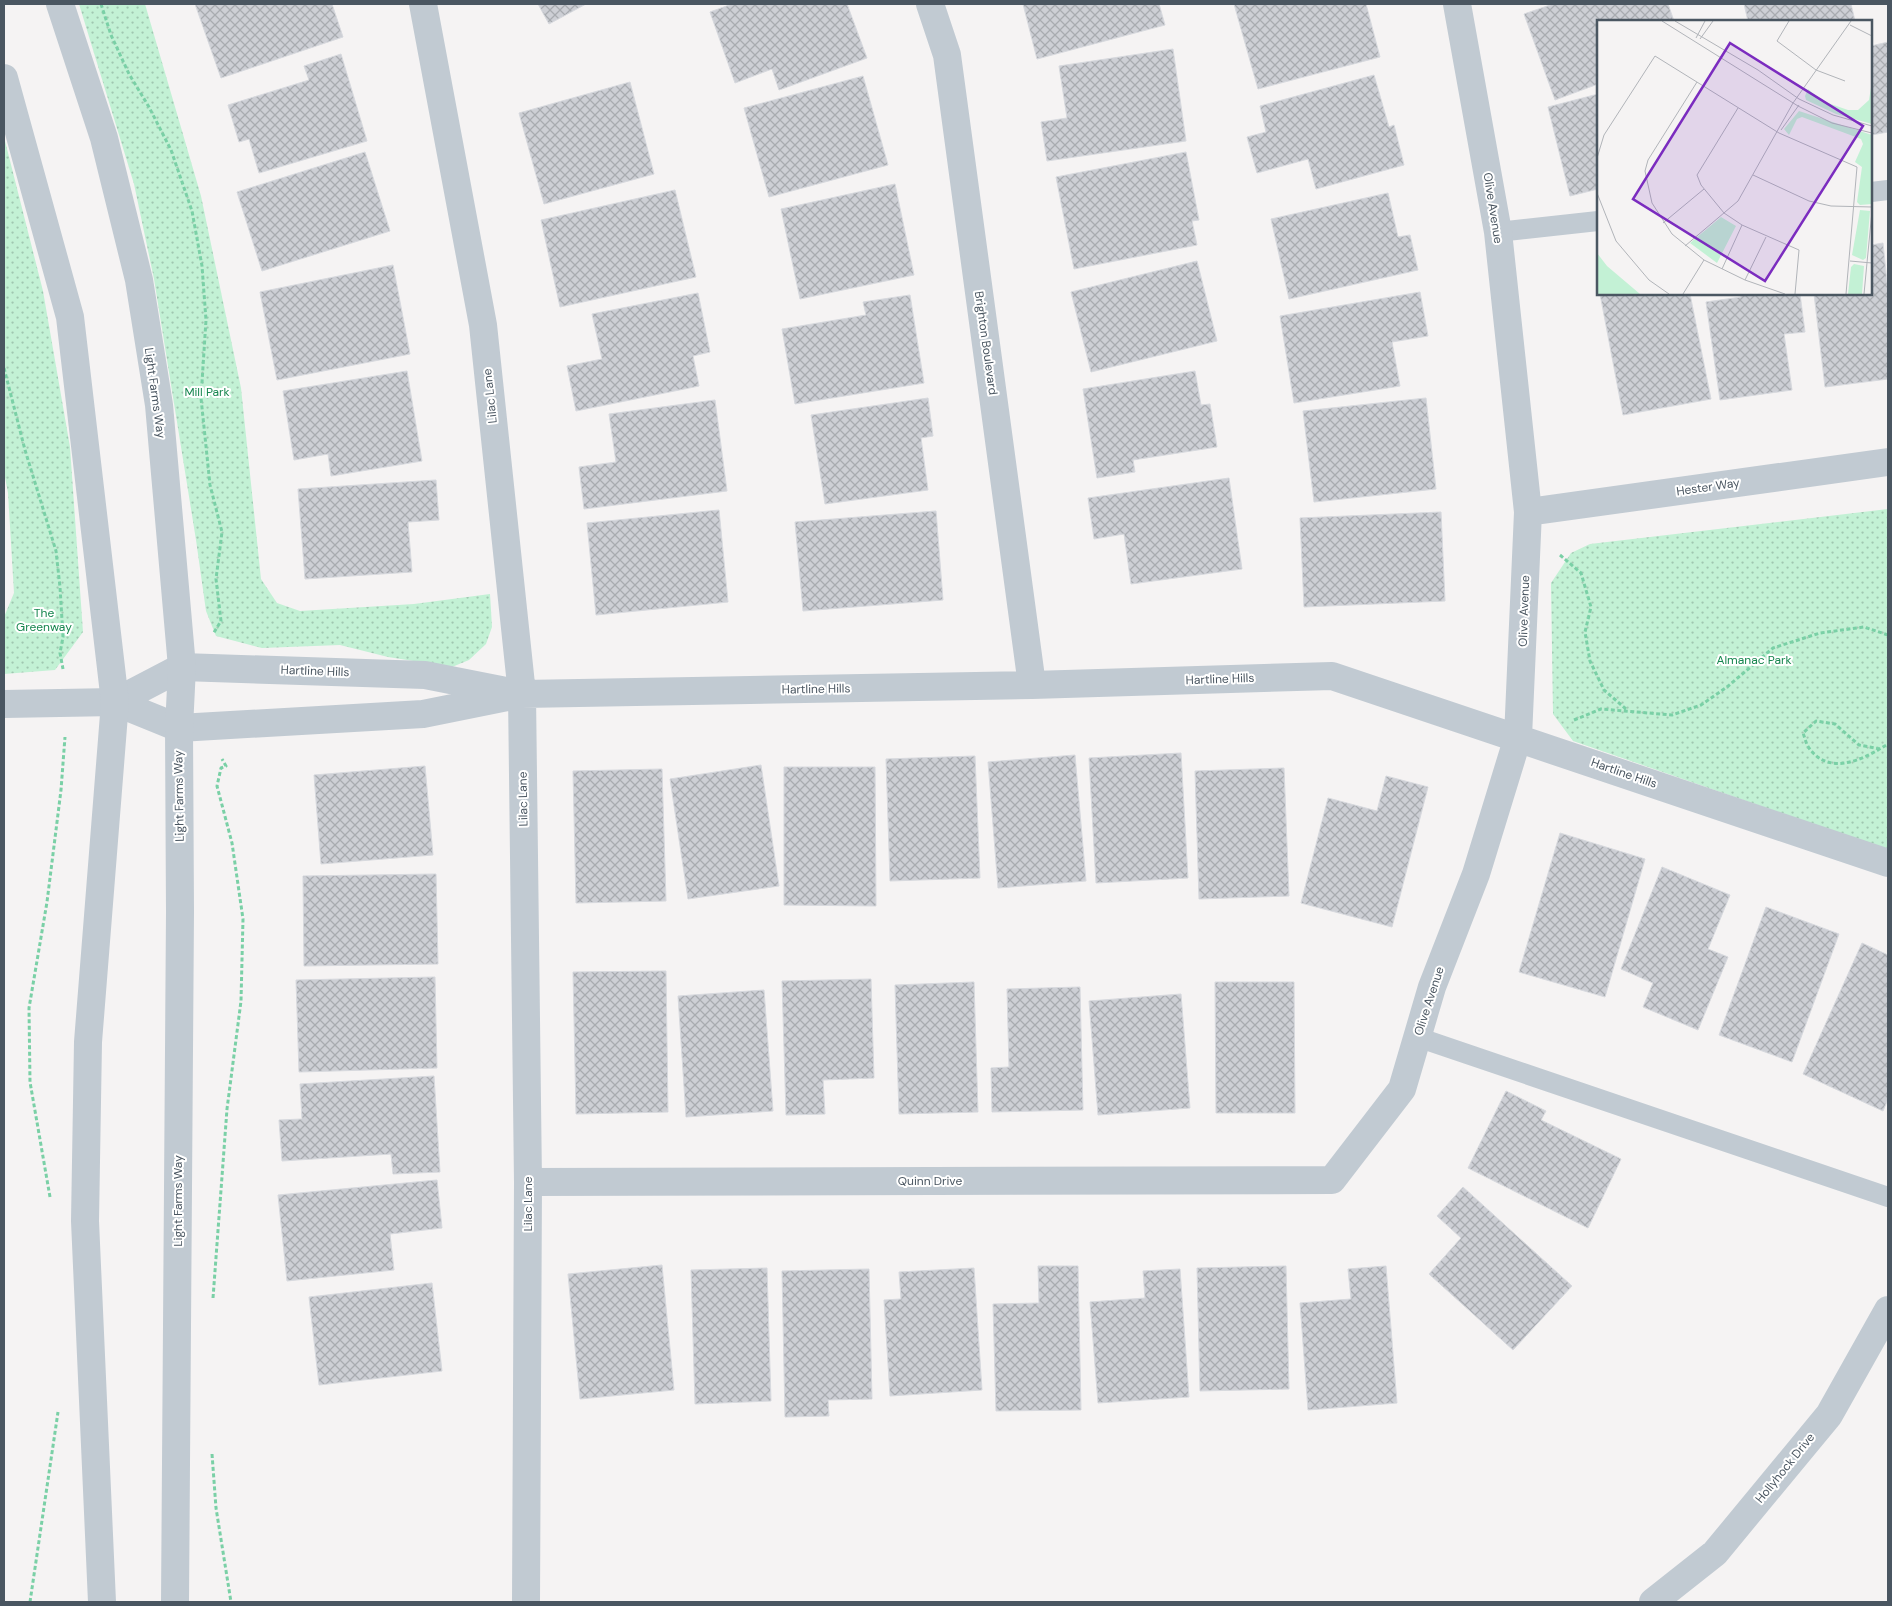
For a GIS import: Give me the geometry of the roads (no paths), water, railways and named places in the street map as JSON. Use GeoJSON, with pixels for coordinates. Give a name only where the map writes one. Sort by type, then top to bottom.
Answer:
{"type":"FeatureCollection","features":[{"type":"Feature","properties":{"kind":"street","name":"Light Farms Way"},"geometry":{"type":"LineString","coordinates":[[60,4],[104,138],[139,280],[159,405],[182,666],[179,728],[180,912],[175,1602]]}},
{"type":"Feature","properties":{"kind":"street","name":"Lilac Lane"},"geometry":{"type":"LineString","coordinates":[[424,4],[483,325],[522,694],[528,1182],[526,1602]]}},
{"type":"Feature","properties":{"kind":"street","name":"Brighton Boulevard"},"geometry":{"type":"LineString","coordinates":[[930,4],[947,55],[1032,685]]}},
{"type":"Feature","properties":{"kind":"street","name":"Olive Avenue"},"geometry":{"type":"LineString","coordinates":[[1332,1180],[1402,1089],[1432,987],[1476,874],[1518,738],[1528,512],[1498,232],[1456,4]]}},
{"type":"Feature","properties":{"kind":"street"},"geometry":{"type":"LineString","coordinates":[[4,78],[70,317],[115,702],[88,1042],[85,1211],[102,1602]]}},
{"type":"Feature","properties":{"kind":"street","name":"Hester Way"},"geometry":{"type":"LineString","coordinates":[[1528,512],[1888,462]]}},
{"type":"Feature","properties":{"kind":"street","name":"Hartline Hills"},"geometry":{"type":"LineString","coordinates":[[115,702],[182,666],[425,675],[522,694]]}},
{"type":"Feature","properties":{"kind":"street","name":"Hartline Hills"},"geometry":{"type":"LineString","coordinates":[[4,704],[115,702],[179,728],[423,714],[522,694],[1032,685],[1332,676],[1888,863]]}},
{"type":"Feature","properties":{"kind":"street","name":"Quinn Drive"},"geometry":{"type":"LineString","coordinates":[[528,1182],[1332,1180]]}},
{"type":"Feature","properties":{"kind":"street","name":"Hollyhock Drive"},"geometry":{"type":"LineString","coordinates":[[1653,1602],[1715,1553],[1829,1414],[1888,1310]]}},
{"type":"Feature","properties":{"kind":"lane"},"geometry":{"type":"LineString","coordinates":[[1872,192],[1888,190]]}},
{"type":"Feature","properties":{"kind":"lane"},"geometry":{"type":"LineString","coordinates":[[1498,232],[1597,221]]}},
{"type":"Feature","properties":{"kind":"lane"},"geometry":{"type":"LineString","coordinates":[[1417,1037],[1888,1197]]}},
{"type":"Feature","properties":{"kind":"park label","name":"Mill Park"},"geometry":{"type":"Point","coordinates":[207,392]}},
{"type":"Feature","properties":{"kind":"park label","name":"The Greenway"},"geometry":{"type":"Point","coordinates":[44,620]}},
{"type":"Feature","properties":{"kind":"park label","name":"Almanac Park"},"geometry":{"type":"Point","coordinates":[1754,660]}}]}
